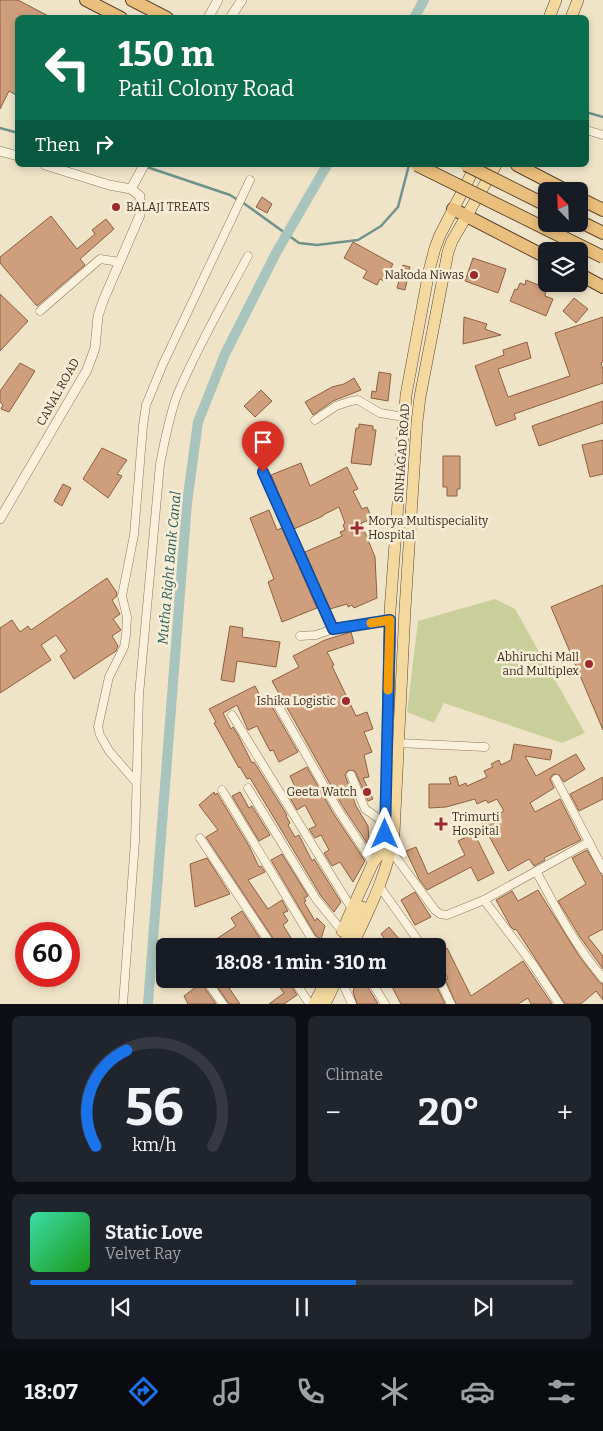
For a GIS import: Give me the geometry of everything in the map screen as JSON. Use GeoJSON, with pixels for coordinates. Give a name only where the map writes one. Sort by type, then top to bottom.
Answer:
{"type":"FeatureCollection","features":[{"type":"Feature","properties":{"kind":"highway"},"geometry":{"type":"LineString","coordinates":[[86,0],[115,15]]}},
{"type":"Feature","properties":{"kind":"highway"},"geometry":{"type":"LineString","coordinates":[[132,0],[161,15]]}},
{"type":"Feature","properties":{"kind":"highway"},"geometry":{"type":"LineString","coordinates":[[421,167],[603,257]]}},
{"type":"Feature","properties":{"kind":"highway"},"geometry":{"type":"LineString","coordinates":[[470,167],[538,201]]}},
{"type":"Feature","properties":{"kind":"highway"},"geometry":{"type":"LineString","coordinates":[[521,167],[550,182]]}},
{"type":"Feature","properties":{"kind":"highway"},"geometry":{"type":"LineString","coordinates":[[588,202],[603,210]]}},
{"type":"Feature","properties":{"kind":"highway"},"geometry":{"type":"LineString","coordinates":[[453,209],[538,253]]}},
{"type":"Feature","properties":{"kind":"highway"},"geometry":{"type":"LineString","coordinates":[[588,226],[603,233]]}},
{"type":"Feature","properties":{"kind":"highway"},"geometry":{"type":"LineString","coordinates":[[588,279],[603,287]]}},
{"type":"Feature","properties":{"kind":"main road"},"geometry":{"type":"LineString","coordinates":[[550,15],[556,0]]}},
{"type":"Feature","properties":{"kind":"main road"},"geometry":{"type":"LineString","coordinates":[[571,15],[578,0]]}},
{"type":"Feature","properties":{"kind":"main road","name":"SINHAGAD ROAD"},"geometry":{"type":"LineString","coordinates":[[391,849],[385,823],[390,620],[406,395],[429,271],[440,235],[475,167]]}},
{"type":"Feature","properties":{"kind":"main road","name":"SINHAGAD ROAD"},"geometry":{"type":"LineString","coordinates":[[391,849],[420,397],[442,274],[452,241],[495,167]]}},
{"type":"Feature","properties":{"kind":"main road"},"geometry":{"type":"LineString","coordinates":[[339,938],[373,863],[391,849]]}},
{"type":"Feature","properties":{"kind":"main road"},"geometry":{"type":"LineString","coordinates":[[361,938],[392,865],[391,849]]}},
{"type":"Feature","properties":{"kind":"main road"},"geometry":{"type":"LineString","coordinates":[[355,938],[391,849]]}},
{"type":"Feature","properties":{"kind":"main road"},"geometry":{"type":"LineString","coordinates":[[348,938],[370,899]]}},
{"type":"Feature","properties":{"kind":"main road"},"geometry":{"type":"LineString","coordinates":[[311,1003],[317,988]]}},
{"type":"Feature","properties":{"kind":"main road"},"geometry":{"type":"LineString","coordinates":[[311,1003],[321,988]]}},
{"type":"Feature","properties":{"kind":"main road"},"geometry":{"type":"LineString","coordinates":[[325,1004],[336,988]]}},
{"type":"Feature","properties":{"kind":"main road"},"geometry":{"type":"LineString","coordinates":[[331,1004],[338,988]]}},
{"type":"Feature","properties":{"kind":"street"},"geometry":{"type":"LineString","coordinates":[[210,15],[218,0]]}},
{"type":"Feature","properties":{"kind":"street"},"geometry":{"type":"LineString","coordinates":[[232,15],[242,0]]}},
{"type":"Feature","properties":{"kind":"street"},"geometry":{"type":"LineString","coordinates":[[589,131],[603,135]]}},
{"type":"Feature","properties":{"kind":"street"},"geometry":{"type":"LineString","coordinates":[[0,151],[15,155]]}},
{"type":"Feature","properties":{"kind":"street"},"geometry":{"type":"LineString","coordinates":[[52,167],[110,185],[131,189],[142,169]]}},
{"type":"Feature","properties":{"kind":"street"},"geometry":{"type":"LineString","coordinates":[[136,782],[109,751],[100,735],[98,727],[110,676],[124,647],[126,635],[127,617],[122,596],[134,535],[146,405],[236,206],[250,180]]}},
{"type":"Feature","properties":{"kind":"street","name":"CANAL ROAD"},"geometry":{"type":"LineString","coordinates":[[0,519],[87,370],[95,348],[98,316],[140,215],[140,196],[131,189]]}},
{"type":"Feature","properties":{"kind":"street"},"geometry":{"type":"LineString","coordinates":[[123,1004],[135,841],[140,685],[160,464],[167,428],[178,394],[202,342],[248,256]]}},
{"type":"Feature","properties":{"kind":"street"},"geometry":{"type":"LineString","coordinates":[[40,310],[100,259],[120,262]]}},
{"type":"Feature","properties":{"kind":"street"},"geometry":{"type":"LineString","coordinates":[[315,420],[336,406],[358,400],[380,412],[404,417]]}},
{"type":"Feature","properties":{"kind":"street"},"geometry":{"type":"LineString","coordinates":[[263,472],[333,629]]}},
{"type":"Feature","properties":{"kind":"street"},"geometry":{"type":"LineString","coordinates":[[300,636],[316,635],[333,629],[390,620]]}},
{"type":"Feature","properties":{"kind":"street"},"geometry":{"type":"LineString","coordinates":[[276,702],[338,810],[373,863]]}},
{"type":"Feature","properties":{"kind":"street"},"geometry":{"type":"LineString","coordinates":[[232,715],[352,909]]}},
{"type":"Feature","properties":{"kind":"street"},"geometry":{"type":"LineString","coordinates":[[398,743],[485,747]]}},
{"type":"Feature","properties":{"kind":"street"},"geometry":{"type":"LineString","coordinates":[[351,775],[365,809],[385,823]]}},
{"type":"Feature","properties":{"kind":"street"},"geometry":{"type":"LineString","coordinates":[[556,779],[603,869]]}},
{"type":"Feature","properties":{"kind":"street"},"geometry":{"type":"LineString","coordinates":[[248,788],[316,899],[342,931]]}},
{"type":"Feature","properties":{"kind":"street"},"geometry":{"type":"LineString","coordinates":[[222,790],[311,938]]}},
{"type":"Feature","properties":{"kind":"street"},"geometry":{"type":"LineString","coordinates":[[200,838],[267,938]]}},
{"type":"Feature","properties":{"kind":"street"},"geometry":{"type":"LineString","coordinates":[[391,849],[440,914],[447,915],[484,900],[590,842]]}},
{"type":"Feature","properties":{"kind":"street"},"geometry":{"type":"LineString","coordinates":[[536,871],[564,922],[590,963],[603,978]]}},
{"type":"Feature","properties":{"kind":"street"},"geometry":{"type":"LineString","coordinates":[[382,890],[416,938]]}},
{"type":"Feature","properties":{"kind":"street"},"geometry":{"type":"LineString","coordinates":[[484,900],[534,966],[559,1004]]}},
{"type":"Feature","properties":{"kind":"street"},"geometry":{"type":"LineString","coordinates":[[211,988],[223,1004]]}},
{"type":"Feature","properties":{"kind":"street"},"geometry":{"type":"LineString","coordinates":[[300,988],[311,1003]]}},
{"type":"Feature","properties":{"kind":"street"},"geometry":{"type":"LineString","coordinates":[[345,988],[352,1004]]}},
{"type":"Feature","properties":{"kind":"street"},"geometry":{"type":"LineString","coordinates":[[375,988],[385,1004]]}},
{"type":"Feature","properties":{"kind":"street"},"geometry":{"type":"LineString","coordinates":[[443,988],[451,1004]]}},
{"type":"Feature","properties":{"kind":"green space"},"geometry":{"type":"Polygon","coordinates":[[[495,599],[515,609],[585,733],[562,743],[444,703],[434,723],[407,712],[418,621],[495,599]]]}},
{"type":"Feature","properties":{"kind":"building"},"geometry":{"type":"Polygon","coordinates":[[[0,0],[18,0],[46,15],[15,15],[15,94],[9,91],[0,109],[0,0]]]}},
{"type":"Feature","properties":{"kind":"building"},"geometry":{"type":"Polygon","coordinates":[[[262,197],[272,204],[267,213],[256,207],[262,197]]]}},
{"type":"Feature","properties":{"kind":"building"},"geometry":{"type":"Polygon","coordinates":[[[51,216],[77,249],[95,234],[92,230],[106,219],[114,229],[80,259],[85,265],[37,306],[0,263],[0,257],[51,216]]]}},
{"type":"Feature","properties":{"kind":"building"},"geometry":{"type":"Polygon","coordinates":[[[353,242],[393,264],[384,281],[380,279],[377,285],[363,278],[367,271],[344,258],[353,242]]]}},
{"type":"Feature","properties":{"kind":"building","name":"Nakoda Niwas"},"geometry":{"type":"Polygon","coordinates":[[[473,258],[506,269],[498,293],[465,281],[473,258]]]}},
{"type":"Feature","properties":{"kind":"building"},"geometry":{"type":"Polygon","coordinates":[[[403,265],[410,267],[405,290],[397,288],[403,265]]]}},
{"type":"Feature","properties":{"kind":"building"},"geometry":{"type":"Polygon","coordinates":[[[526,280],[538,285],[538,292],[546,292],[545,296],[553,299],[546,316],[510,301],[520,283],[525,285],[526,280]]]}},
{"type":"Feature","properties":{"kind":"building"},"geometry":{"type":"Polygon","coordinates":[[[0,294],[28,321],[0,351],[0,294]]]}},
{"type":"Feature","properties":{"kind":"building"},"geometry":{"type":"Polygon","coordinates":[[[574,298],[588,309],[576,323],[563,311],[574,298]]]}},
{"type":"Feature","properties":{"kind":"building"},"geometry":{"type":"Polygon","coordinates":[[[464,317],[487,324],[485,329],[501,335],[463,344],[464,317]]]}},
{"type":"Feature","properties":{"kind":"building"},"geometry":{"type":"Polygon","coordinates":[[[603,317],[603,362],[601,363],[603,383],[514,414],[516,419],[496,426],[475,366],[504,355],[503,350],[527,342],[531,358],[498,369],[508,397],[570,376],[555,333],[603,317]]]}},
{"type":"Feature","properties":{"kind":"building"},"geometry":{"type":"Polygon","coordinates":[[[20,363],[35,371],[9,412],[1,409],[3,405],[0,402],[0,391],[20,363]]]}},
{"type":"Feature","properties":{"kind":"building"},"geometry":{"type":"Polygon","coordinates":[[[379,372],[391,374],[388,401],[371,398],[372,391],[376,392],[379,372]]]}},
{"type":"Feature","properties":{"kind":"building"},"geometry":{"type":"Polygon","coordinates":[[[354,378],[361,390],[333,401],[313,415],[305,402],[332,387],[344,384],[354,378]]]}},
{"type":"Feature","properties":{"kind":"building"},"geometry":{"type":"Polygon","coordinates":[[[261,390],[272,401],[255,417],[244,406],[261,390]]]}},
{"type":"Feature","properties":{"kind":"building"},"geometry":{"type":"Polygon","coordinates":[[[603,401],[603,423],[539,446],[532,426],[603,401]]]}},
{"type":"Feature","properties":{"kind":"building"},"geometry":{"type":"Polygon","coordinates":[[[359,424],[373,426],[373,430],[376,430],[371,465],[351,463],[356,428],[359,428],[359,424]]]}},
{"type":"Feature","properties":{"kind":"building"},"geometry":{"type":"Polygon","coordinates":[[[603,440],[603,474],[590,477],[582,445],[603,440]]]}},
{"type":"Feature","properties":{"kind":"building"},"geometry":{"type":"Polygon","coordinates":[[[102,448],[127,460],[117,474],[122,476],[108,498],[83,479],[102,448]]]}},
{"type":"Feature","properties":{"kind":"building"},"geometry":{"type":"Polygon","coordinates":[[[443,456],[460,456],[460,489],[457,489],[457,496],[447,496],[447,487],[443,487],[443,456]]]}},
{"type":"Feature","properties":{"kind":"building"},"geometry":{"type":"Polygon","coordinates":[[[301,463],[310,486],[347,467],[358,489],[353,491],[362,509],[367,507],[372,519],[361,523],[375,557],[377,598],[354,608],[352,605],[348,607],[347,604],[330,609],[305,552],[342,536],[340,532],[345,530],[343,525],[345,523],[339,507],[294,529],[271,475],[301,463]]]}},
{"type":"Feature","properties":{"kind":"building"},"geometry":{"type":"Polygon","coordinates":[[[63,484],[71,488],[62,506],[54,501],[63,484]]]}},
{"type":"Feature","properties":{"kind":"building"},"geometry":{"type":"Polygon","coordinates":[[[269,510],[277,530],[282,528],[317,608],[282,622],[268,582],[274,579],[250,518],[269,510]]]}},
{"type":"Feature","properties":{"kind":"building"},"geometry":{"type":"Polygon","coordinates":[[[107,578],[117,593],[116,597],[112,600],[120,614],[113,619],[121,630],[112,636],[118,646],[116,651],[74,679],[60,656],[67,651],[56,635],[41,645],[51,660],[0,693],[0,628],[12,620],[20,632],[28,626],[31,630],[107,578]]]}},
{"type":"Feature","properties":{"kind":"building","name":"Abhiruchi Mall and Multiplex"},"geometry":{"type":"Polygon","coordinates":[[[603,585],[603,730],[551,607],[603,585]]]}},
{"type":"Feature","properties":{"kind":"building"},"geometry":{"type":"Polygon","coordinates":[[[230,626],[243,628],[242,637],[280,642],[276,667],[237,661],[234,682],[221,680],[230,626]]]}},
{"type":"Feature","properties":{"kind":"building"},"geometry":{"type":"Polygon","coordinates":[[[351,632],[354,643],[327,652],[356,716],[367,712],[373,729],[364,732],[372,752],[364,755],[369,777],[363,778],[373,799],[368,801],[355,771],[348,770],[345,775],[356,806],[368,826],[369,842],[367,843],[343,807],[272,681],[299,667],[293,656],[325,640],[351,632]]]}},
{"type":"Feature","properties":{"kind":"building"},"geometry":{"type":"Polygon","coordinates":[[[255,686],[266,707],[271,705],[298,752],[279,762],[273,750],[270,751],[257,726],[248,730],[237,705],[223,713],[231,729],[233,727],[238,735],[252,763],[254,762],[287,815],[290,823],[288,825],[295,837],[299,835],[312,861],[314,859],[341,902],[334,912],[321,896],[250,778],[247,779],[239,768],[214,723],[216,722],[209,709],[255,686]]]}},
{"type":"Feature","properties":{"kind":"building"},"geometry":{"type":"Polygon","coordinates":[[[514,744],[552,750],[550,760],[525,756],[536,776],[576,754],[585,769],[564,782],[559,775],[553,774],[550,779],[554,788],[530,803],[535,812],[560,799],[581,840],[544,858],[545,860],[534,866],[529,859],[508,871],[482,823],[504,811],[497,799],[488,803],[486,800],[477,804],[475,799],[446,807],[429,808],[429,784],[451,784],[449,778],[456,776],[459,786],[466,783],[467,786],[487,777],[484,771],[493,767],[491,764],[499,760],[501,765],[511,760],[514,744]]]}},
{"type":"Feature","properties":{"kind":"building"},"geometry":{"type":"Polygon","coordinates":[[[307,767],[333,813],[365,861],[353,882],[340,862],[332,866],[324,853],[329,850],[321,835],[315,838],[309,829],[316,826],[305,805],[297,810],[289,796],[297,791],[290,776],[307,767]]]}},
{"type":"Feature","properties":{"kind":"building"},"geometry":{"type":"Polygon","coordinates":[[[603,777],[603,799],[579,811],[570,794],[603,777]]]}},
{"type":"Feature","properties":{"kind":"building"},"geometry":{"type":"Polygon","coordinates":[[[214,792],[215,795],[217,793],[249,846],[259,867],[261,866],[265,872],[248,880],[268,909],[282,900],[288,911],[283,913],[288,921],[283,925],[291,938],[273,938],[206,837],[218,830],[199,805],[214,792]]]}},
{"type":"Feature","properties":{"kind":"building"},"geometry":{"type":"Polygon","coordinates":[[[240,792],[249,808],[252,806],[270,835],[259,841],[232,796],[240,792]]]}},
{"type":"Feature","properties":{"kind":"building"},"geometry":{"type":"Polygon","coordinates":[[[474,833],[494,873],[478,881],[471,867],[427,890],[419,879],[406,851],[416,847],[428,874],[465,855],[458,841],[474,833]]]}},
{"type":"Feature","properties":{"kind":"building"},"geometry":{"type":"Polygon","coordinates":[[[587,850],[603,877],[603,929],[588,937],[603,956],[603,969],[580,937],[558,901],[586,884],[572,858],[587,850]]]}},
{"type":"Feature","properties":{"kind":"building"},"geometry":{"type":"Polygon","coordinates":[[[282,854],[308,896],[304,898],[306,901],[304,902],[315,921],[317,918],[325,926],[321,938],[316,936],[271,860],[282,854]]]}},
{"type":"Feature","properties":{"kind":"building"},"geometry":{"type":"Polygon","coordinates":[[[207,858],[230,894],[195,907],[190,864],[207,858]]]}},
{"type":"Feature","properties":{"kind":"building"},"geometry":{"type":"Polygon","coordinates":[[[538,890],[579,956],[599,982],[603,984],[603,1000],[596,991],[581,1004],[565,1004],[516,929],[514,930],[511,927],[496,900],[512,891],[518,901],[538,890]]]}},
{"type":"Feature","properties":{"kind":"building"},"geometry":{"type":"Polygon","coordinates":[[[415,892],[431,917],[415,925],[401,900],[415,892]]]}},
{"type":"Feature","properties":{"kind":"building"},"geometry":{"type":"Polygon","coordinates":[[[242,911],[260,938],[218,938],[236,926],[231,918],[242,911]]]}},
{"type":"Feature","properties":{"kind":"building"},"geometry":{"type":"Polygon","coordinates":[[[389,927],[398,938],[384,938],[381,934],[389,927]]]}},
{"type":"Feature","properties":{"kind":"building"},"geometry":{"type":"Polygon","coordinates":[[[446,949],[471,996],[523,961],[552,1004],[531,1004],[528,998],[518,1004],[456,1004],[446,981],[446,979],[448,979],[446,975],[446,949]]]}},
{"type":"Feature","properties":{"kind":"building"},"geometry":{"type":"Polygon","coordinates":[[[194,988],[205,988],[216,1004],[188,1004],[184,996],[194,988]]]}},
{"type":"Feature","properties":{"kind":"building"},"geometry":{"type":"Polygon","coordinates":[[[218,988],[229,988],[240,1004],[229,1004],[218,988]]]}},
{"type":"Feature","properties":{"kind":"building"},"geometry":{"type":"Polygon","coordinates":[[[280,988],[293,988],[297,995],[284,1004],[269,1004],[284,993],[280,988]]]}},
{"type":"Feature","properties":{"kind":"building"},"geometry":{"type":"Polygon","coordinates":[[[354,988],[368,988],[378,1004],[357,1004],[353,992],[354,988]]]}},
{"type":"Feature","properties":{"kind":"building"},"geometry":{"type":"Polygon","coordinates":[[[393,988],[437,988],[445,1004],[401,1004],[393,988]]]}},
{"type":"Feature","properties":{"kind":"waterway","name":"Mutha Right Bank Canal"},"geometry":{"type":"LineString","coordinates":[[416,15],[424,0]]}},
{"type":"Feature","properties":{"kind":"waterway"},"geometry":{"type":"LineString","coordinates":[[589,113],[603,117]]}},
{"type":"Feature","properties":{"kind":"waterway"},"geometry":{"type":"LineString","coordinates":[[0,128],[15,132]]}},
{"type":"Feature","properties":{"kind":"waterway"},"geometry":{"type":"LineString","coordinates":[[147,167],[230,195],[238,200]]}},
{"type":"Feature","properties":{"kind":"waterway","name":"Mutha Right Bank Canal"},"geometry":{"type":"LineString","coordinates":[[148,1004],[187,503],[198,422],[225,354],[276,253],[326,167]]}},
{"type":"Feature","properties":{"kind":"waterway"},"geometry":{"type":"LineString","coordinates":[[242,202],[299,243],[317,245],[358,240],[381,226],[398,207],[408,167]]}},
{"type":"Feature","properties":{"kind":"slow traffic"},"geometry":{"type":"LineString","coordinates":[[371,623],[390,620],[388,690]]}},
{"type":"Feature","properties":{"kind":"place","name":"BALAJI TREATS"},"geometry":{"type":"Point","coordinates":[116,207]}},
{"type":"Feature","properties":{"kind":"place","name":"Nakoda Niwas"},"geometry":{"type":"Point","coordinates":[474,275]}},
{"type":"Feature","properties":{"kind":"place","name":"Morya Multispeciality Hospital"},"geometry":{"type":"Point","coordinates":[357,528]}},
{"type":"Feature","properties":{"kind":"place","name":"Abhiruchi Mall and Multiplex"},"geometry":{"type":"Point","coordinates":[589,664]}},
{"type":"Feature","properties":{"kind":"place","name":"Ishika Logistic"},"geometry":{"type":"Point","coordinates":[346,701]}},
{"type":"Feature","properties":{"kind":"place","name":"Geeta Watch"},"geometry":{"type":"Point","coordinates":[367,792]}},
{"type":"Feature","properties":{"kind":"place","name":"Trimurti Hospital"},"geometry":{"type":"Point","coordinates":[441,824]}},
{"type":"Feature","properties":{"kind":"route"},"geometry":{"type":"LineString","coordinates":[[263,472],[304,568],[333,629],[390,620],[385,834]]}}]}
